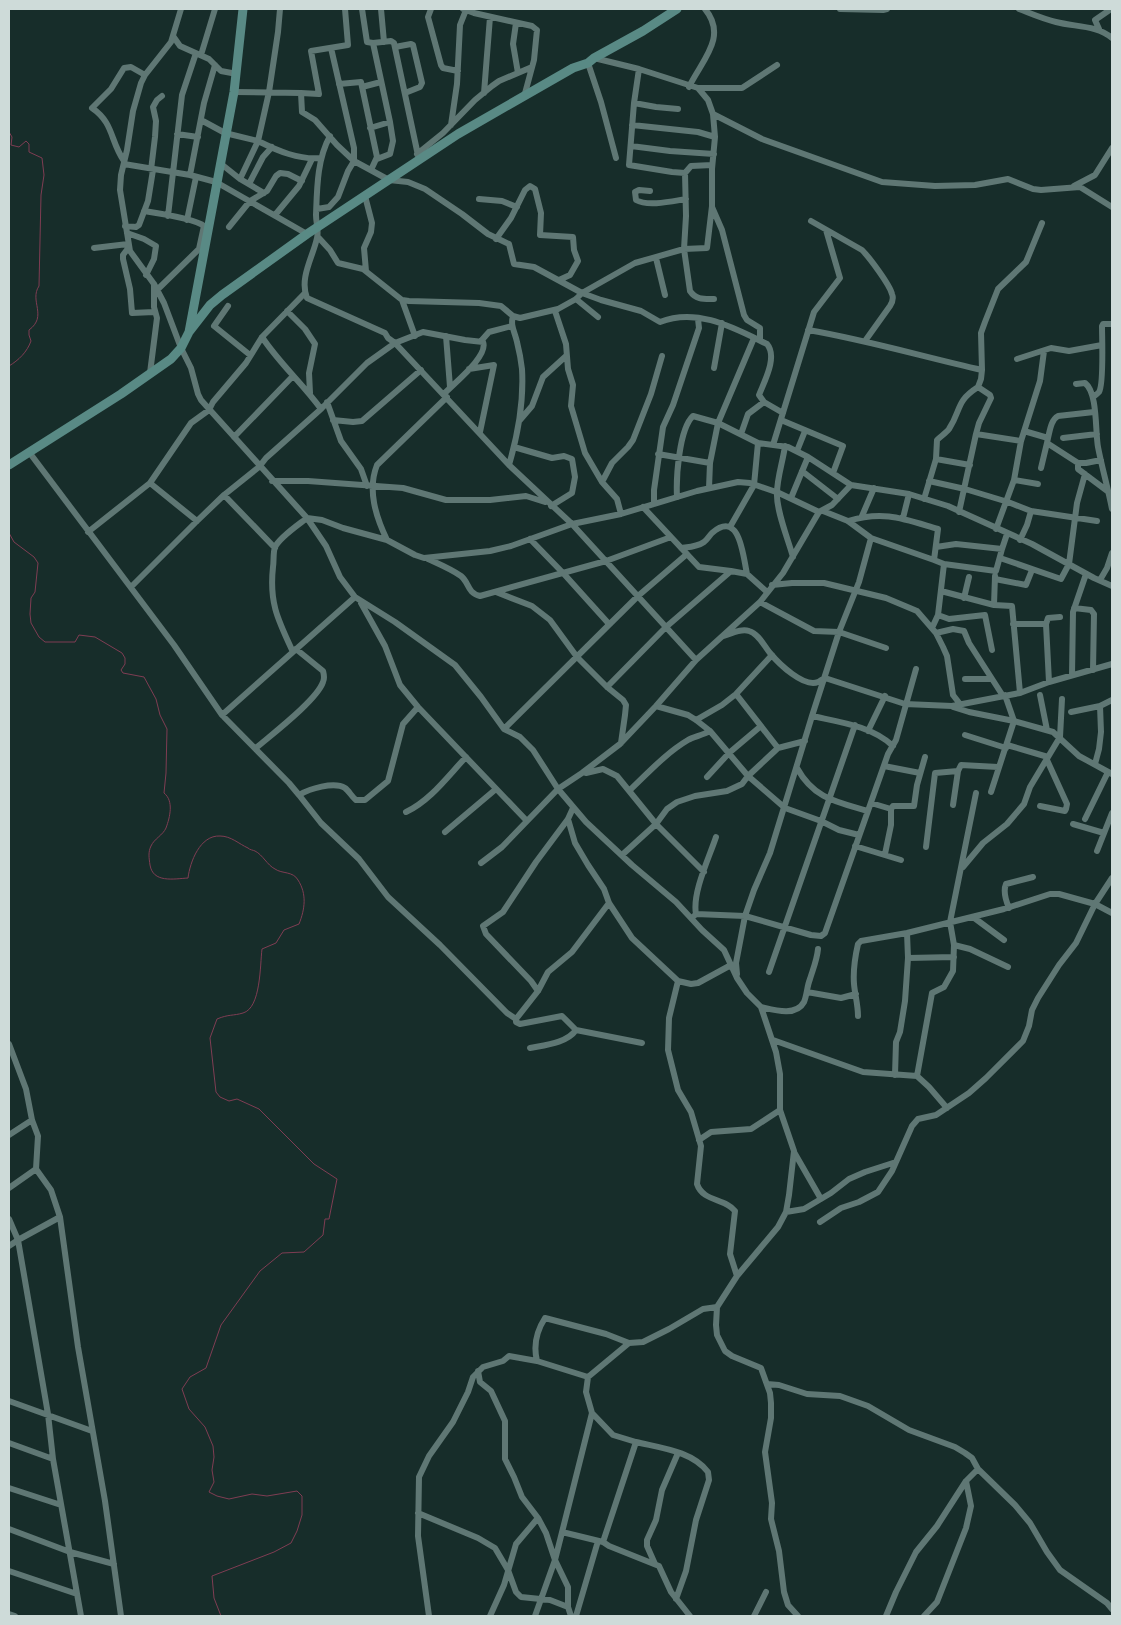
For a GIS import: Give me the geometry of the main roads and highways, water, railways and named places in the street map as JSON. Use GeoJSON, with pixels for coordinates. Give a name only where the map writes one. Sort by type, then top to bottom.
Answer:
{"type":"FeatureCollection","features":[{"type":"Feature","properties":{"kind":"waterway"},"geometry":{"type":"LineString","coordinates":[[9,132],[12,137],[11,145],[19,147],[26,141],[29,144],[29,152],[42,158],[44,175],[41,195],[39,286],[36,292],[38,314],[34,325],[29,330],[31,341],[27,349],[9,366]]}},
{"type":"Feature","properties":{"kind":"waterway"},"geometry":{"type":"LineString","coordinates":[[9,533],[14,542],[34,557],[38,563],[35,592],[31,598],[30,614],[31,623],[39,637],[45,642],[75,642],[79,635],[95,637],[122,653],[125,658],[125,664],[121,670],[123,673],[144,677],[156,699],[160,715],[167,729],[164,793],[169,800],[170,809],[166,828],[152,844],[149,851],[150,865],[155,875],[165,879],[188,878],[194,857],[202,845],[213,837],[224,836],[255,851],[278,871],[296,877],[301,885],[304,896],[303,913],[299,924],[284,930],[276,943],[262,949],[258,985],[253,1003],[243,1013],[217,1019],[210,1038],[216,1092],[220,1097],[229,1101],[237,1099],[259,1109],[314,1164],[337,1179],[329,1219],[325,1219],[323,1235],[304,1252],[282,1253],[260,1271],[221,1325],[206,1368],[190,1377],[182,1389],[189,1409],[205,1427],[213,1446],[212,1470],[214,1482],[209,1492],[229,1499],[252,1494],[267,1496],[297,1491],[302,1496],[302,1515],[291,1543],[274,1552],[212,1576],[214,1598],[221,1616]]}}]}
